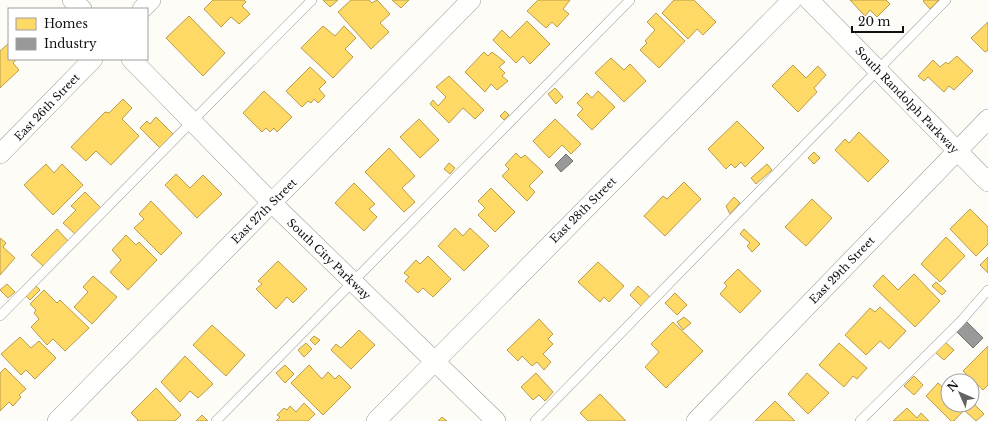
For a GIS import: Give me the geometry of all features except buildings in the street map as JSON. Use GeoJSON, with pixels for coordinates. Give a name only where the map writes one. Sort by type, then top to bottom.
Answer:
{"type":"FeatureCollection","features":[{"type":"Feature","properties":{"kind":"street"},"geometry":{"type":"LineString","coordinates":[[72,0],[81,8]]}},
{"type":"Feature","properties":{"kind":"street"},"geometry":{"type":"LineString","coordinates":[[143,8],[151,0]]}},
{"type":"Feature","properties":{"kind":"street","name":"East 27th Street"},"geometry":{"type":"LineString","coordinates":[[57,421],[471,0]]}},
{"type":"Feature","properties":{"kind":"street","name":"East 28th Street"},"geometry":{"type":"LineString","coordinates":[[376,421],[792,0]]}},
{"type":"Feature","properties":{"kind":"street","name":"South Randolph Parkway"},"geometry":{"type":"LineString","coordinates":[[809,0],[988,182]]}},
{"type":"Feature","properties":{"kind":"street","name":"East 26th Street"},"geometry":{"type":"LineString","coordinates":[[0,154],[92,60]]}},
{"type":"Feature","properties":{"kind":"street","name":"South City Parkway"},"geometry":{"type":"LineString","coordinates":[[132,60],[272,203],[496,421]]}},
{"type":"Feature","properties":{"kind":"street","name":"East 29th Street"},"geometry":{"type":"LineString","coordinates":[[696,421],[988,119]]}},
{"type":"Feature","properties":{"kind":"lane"},"geometry":{"type":"LineString","coordinates":[[0,316],[312,0]]}},
{"type":"Feature","properties":{"kind":"lane"},"geometry":{"type":"LineString","coordinates":[[216,421],[630,0]]}},
{"type":"Feature","properties":{"kind":"lane"},"geometry":{"type":"LineString","coordinates":[[535,421],[946,0]]}},
{"type":"Feature","properties":{"kind":"lane"},"geometry":{"type":"LineString","coordinates":[[860,421],[960,322],[988,290]]}}]}
